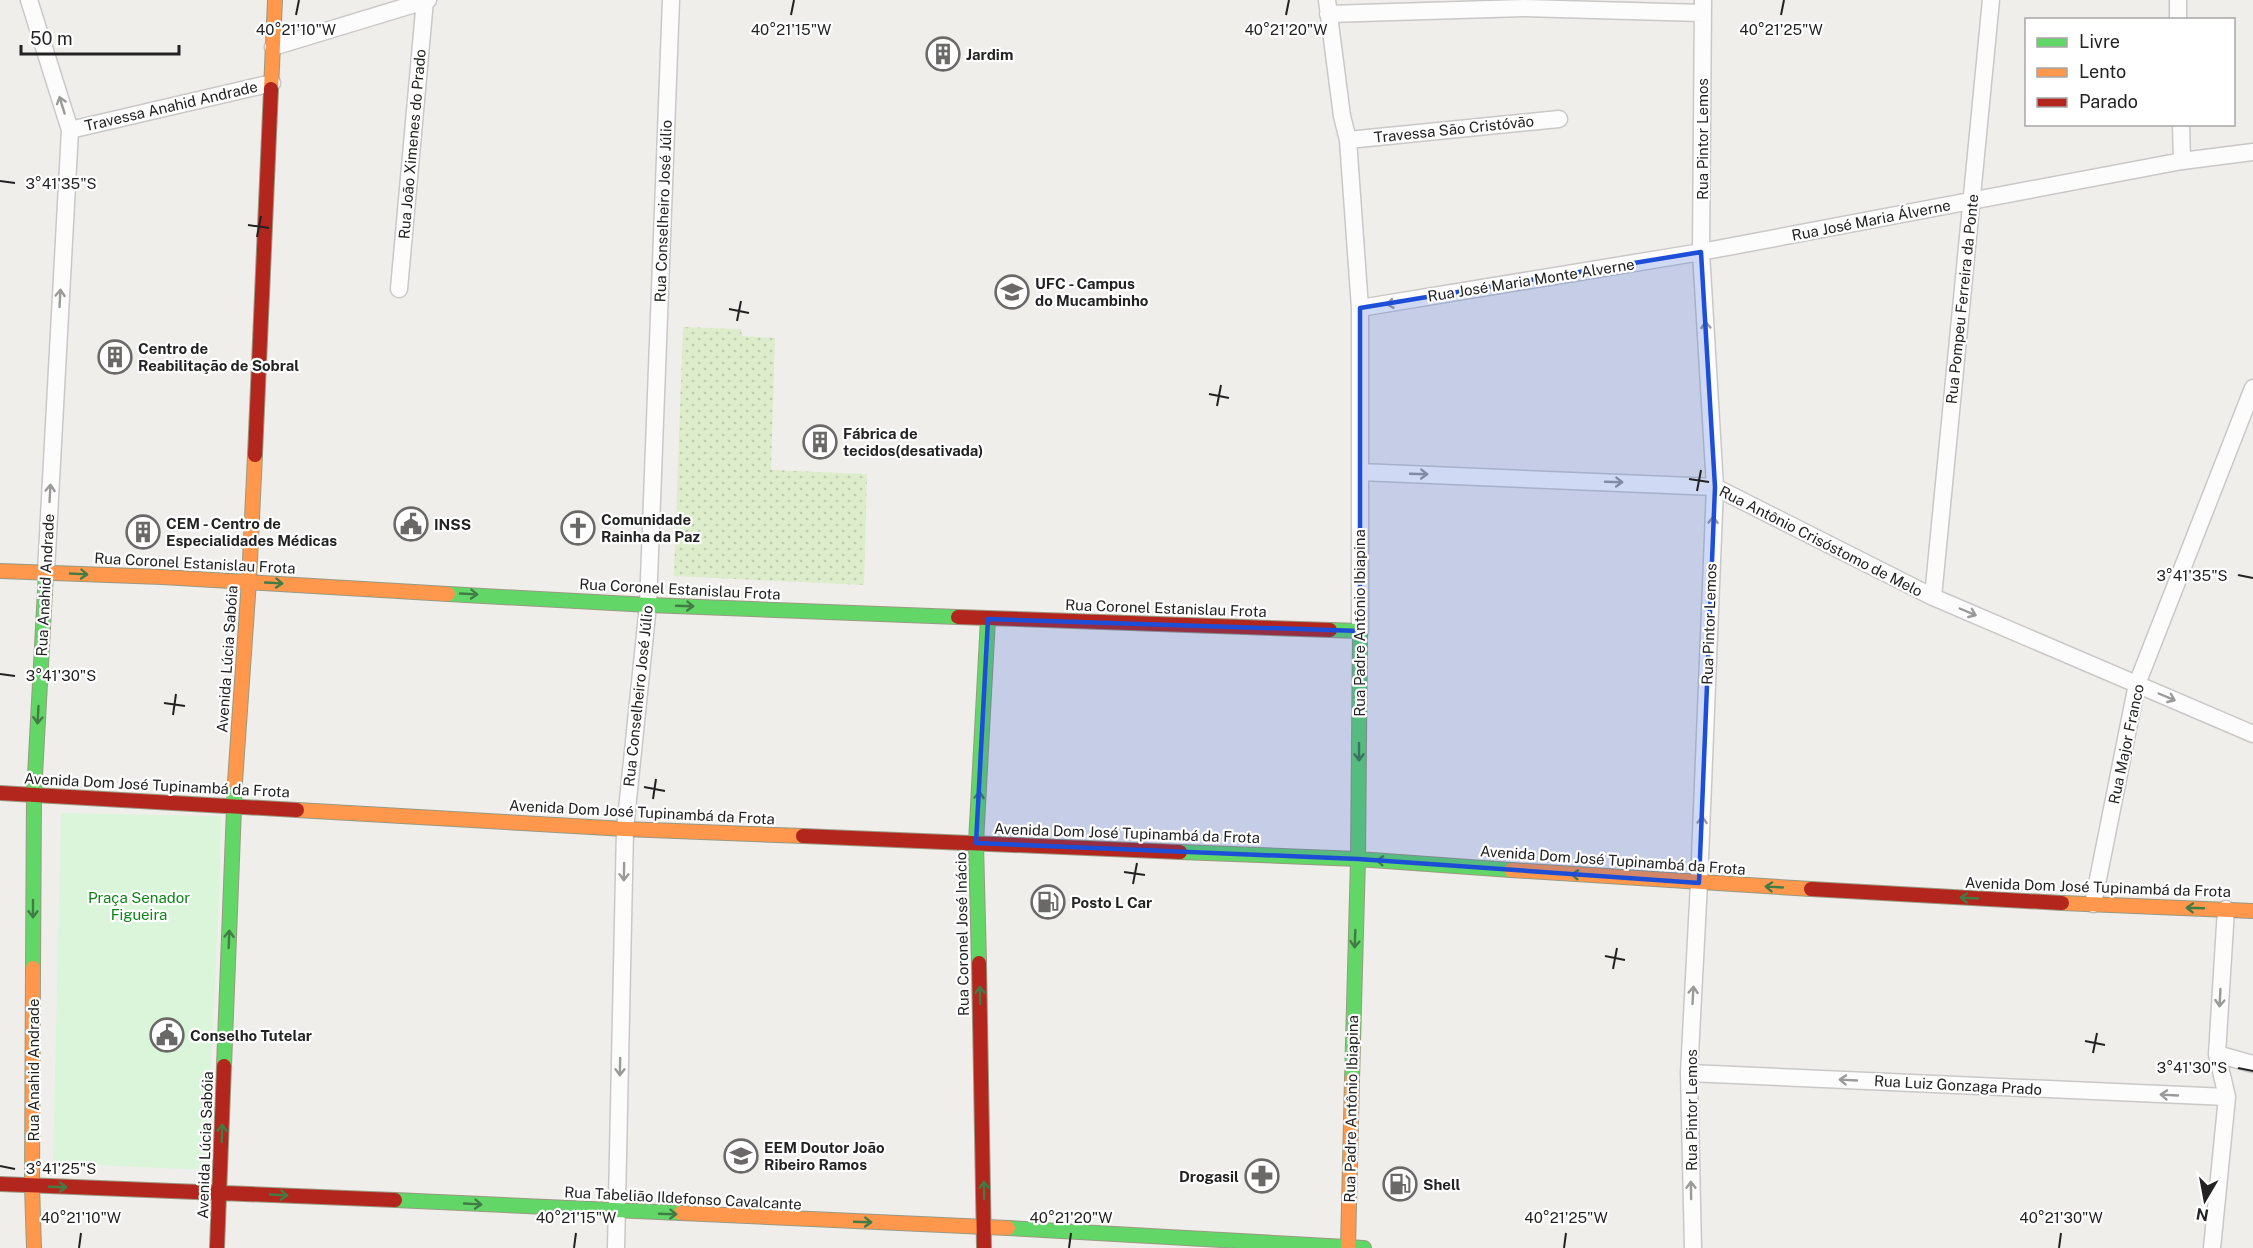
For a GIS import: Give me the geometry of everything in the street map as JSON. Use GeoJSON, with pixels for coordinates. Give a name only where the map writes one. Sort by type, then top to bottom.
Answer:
{"type":"FeatureCollection","features":[{"type":"Feature","properties":{"kind":"main road","name":"Avenida Lúcia Sabóia"},"geometry":{"type":"LineString","coordinates":[[217,1248],[233,806],[249,581],[275,0]]}},
{"type":"Feature","properties":{"kind":"main road","name":"Rua Coronel Estanislau Frota"},"geometry":{"type":"LineString","coordinates":[[0,571],[249,581],[648,605],[1359,631]]}},
{"type":"Feature","properties":{"kind":"main road","name":"Rua Anahid Andrade"},"geometry":{"type":"LineString","coordinates":[[34,1248],[32,1186],[34,794],[46,572]]}},
{"type":"Feature","properties":{"kind":"main road","name":"Rua Coronel José Inácio"},"geometry":{"type":"LineString","coordinates":[[984,1248],[976,843],[988,619]]}},
{"type":"Feature","properties":{"kind":"main road","name":"Rua Padre Antônio Ibiapina"},"geometry":{"type":"LineString","coordinates":[[1348,1248],[1358,859],[1359,631]]}},
{"type":"Feature","properties":{"kind":"main road","name":"Avenida Dom José Tupinambá da Frota"},"geometry":{"type":"LineString","coordinates":[[0,793],[625,829],[1358,859],[1699,883],[2253,911]]}},
{"type":"Feature","properties":{"kind":"main road","name":"Rua Tabelião Ildefonso Cavalcante"},"geometry":{"type":"LineString","coordinates":[[0,1184],[985,1227],[1160,1242],[1364,1248]]}},
{"type":"Feature","properties":{"kind":"street","name":"Rua Anahid Andrade"},"geometry":{"type":"LineString","coordinates":[[29,0],[70,130],[46,572]]}},
{"type":"Feature","properties":{"kind":"street"},"geometry":{"type":"LineString","coordinates":[[273,47],[426,0]]}},
{"type":"Feature","properties":{"kind":"street","name":"Rua João Ximenes do Prado"},"geometry":{"type":"LineString","coordinates":[[399,289],[426,0]]}},
{"type":"Feature","properties":{"kind":"street","name":"Rua Conselheiro José Júlio"},"geometry":{"type":"LineString","coordinates":[[616,1248],[625,829],[648,605],[671,0]]}},
{"type":"Feature","properties":{"kind":"street","name":"Rua Pompeu Ferreira da Ponte"},"geometry":{"type":"LineString","coordinates":[[1933,597],[1991,0]]}},
{"type":"Feature","properties":{"kind":"street"},"geometry":{"type":"LineString","coordinates":[[2178,0],[2178,18]]}},
{"type":"Feature","properties":{"kind":"street"},"geometry":{"type":"LineString","coordinates":[[1327,7],[1523,4],[1703,6]]}},
{"type":"Feature","properties":{"kind":"street","name":"Rua Pintor Lemos"},"geometry":{"type":"LineString","coordinates":[[1692,1248],[1689,1073],[1715,487],[1701,252],[1703,6]]}},
{"type":"Feature","properties":{"kind":"street","name":"Rua Padre Antônio Ibiapina"},"geometry":{"type":"LineString","coordinates":[[1327,7],[1342,116],[1348,140],[1360,308],[1359,631]]}},
{"type":"Feature","properties":{"kind":"street","name":"Travessa Anahid Andrade"},"geometry":{"type":"LineString","coordinates":[[70,130],[272,83]]}},
{"type":"Feature","properties":{"kind":"street","name":"Travessa São Cristóvão"},"geometry":{"type":"LineString","coordinates":[[1348,140],[1559,119]]}},
{"type":"Feature","properties":{"kind":"street"},"geometry":{"type":"LineString","coordinates":[[2181,126],[2182,161]]}},
{"type":"Feature","properties":{"kind":"street","name":"Rua José Maria Álverne"},"geometry":{"type":"LineString","coordinates":[[1701,252],[2182,161],[2253,152]]}},
{"type":"Feature","properties":{"kind":"street","name":"Rua José Maria Monte Alverne"},"geometry":{"type":"LineString","coordinates":[[1360,308],[1701,252]]}},
{"type":"Feature","properties":{"kind":"street","name":"Rua Major Franco"},"geometry":{"type":"LineString","coordinates":[[2093,904],[2137,684],[2253,388]]}},
{"type":"Feature","properties":{"kind":"street","name":"Rua Antônio Crisóstomo de Melo"},"geometry":{"type":"LineString","coordinates":[[1360,472],[1715,487],[1933,597],[2253,734]]}},
{"type":"Feature","properties":{"kind":"street"},"geometry":{"type":"LineString","coordinates":[[2212,1248],[2227,1097],[2217,1054],[2226,909]]}},
{"type":"Feature","properties":{"kind":"street"},"geometry":{"type":"LineString","coordinates":[[2217,1054],[2253,1064]]}},
{"type":"Feature","properties":{"kind":"street","name":"Rua Luiz Gonzaga Prado"},"geometry":{"type":"LineString","coordinates":[[1689,1073],[2227,1097]]}},
{"type":"Feature","properties":{"kind":"highlighted area"},"geometry":{"type":"Polygon","coordinates":[[[1701,252],[1715,487],[1699,883],[1358,859],[976,843],[988,619],[1360,631],[1360,308],[1701,252]]]}},
{"type":"Feature","properties":{"kind":"green space"},"geometry":{"type":"Polygon","coordinates":[[[683,327],[741,329],[742,336],[775,338],[771,470],[867,474],[864,585],[674,576],[683,327]]]}},
{"type":"Feature","properties":{"kind":"green space","name":"Praça Senador Figueira"},"geometry":{"type":"Polygon","coordinates":[[[61,813],[221,816],[206,1170],[53,1163],[61,813]]]}},
{"type":"Feature","properties":{"kind":"traffic: fast"},"geometry":{"type":"LineString","coordinates":[[33,968],[34,794],[46,572]]}},
{"type":"Feature","properties":{"kind":"traffic: fast"},"geometry":{"type":"LineString","coordinates":[[448,594],[649,605],[958,617]]}},
{"type":"Feature","properties":{"kind":"traffic: fast"},"geometry":{"type":"LineString","coordinates":[[979,963],[976,843],[988,619]]}},
{"type":"Feature","properties":{"kind":"traffic: fast"},"geometry":{"type":"LineString","coordinates":[[1330,630],[1360,631],[1358,859],[1352,1080]]}},
{"type":"Feature","properties":{"kind":"traffic: fast"},"geometry":{"type":"LineString","coordinates":[[224,1066],[235,782]]}},
{"type":"Feature","properties":{"kind":"traffic: fast"},"geometry":{"type":"LineString","coordinates":[[1180,852],[1358,859],[1511,870]]}},
{"type":"Feature","properties":{"kind":"traffic: fast"},"geometry":{"type":"LineString","coordinates":[[395,1200],[681,1213]]}},
{"type":"Feature","properties":{"kind":"traffic: fast"},"geometry":{"type":"LineString","coordinates":[[1008,1228],[1364,1248]]}},
{"type":"Feature","properties":{"kind":"traffic: slow"},"geometry":{"type":"LineString","coordinates":[[271,89],[275,0]]}},
{"type":"Feature","properties":{"kind":"traffic: slow"},"geometry":{"type":"LineString","coordinates":[[235,782],[255,455]]}},
{"type":"Feature","properties":{"kind":"traffic: slow"},"geometry":{"type":"LineString","coordinates":[[0,571],[162,577],[448,594]]}},
{"type":"Feature","properties":{"kind":"traffic: slow"},"geometry":{"type":"LineString","coordinates":[[297,810],[625,829],[803,836]]}},
{"type":"Feature","properties":{"kind":"traffic: slow"},"geometry":{"type":"LineString","coordinates":[[1511,870],[1811,889]]}},
{"type":"Feature","properties":{"kind":"traffic: slow"},"geometry":{"type":"LineString","coordinates":[[2062,903],[2253,911]]}},
{"type":"Feature","properties":{"kind":"traffic: slow"},"geometry":{"type":"LineString","coordinates":[[33,968],[34,1248]]}},
{"type":"Feature","properties":{"kind":"traffic: slow"},"geometry":{"type":"LineString","coordinates":[[1348,1247],[1352,1080]]}},
{"type":"Feature","properties":{"kind":"traffic: slow"},"geometry":{"type":"LineString","coordinates":[[681,1213],[1008,1228]]}},
{"type":"Feature","properties":{"kind":"traffic: jam"},"geometry":{"type":"LineString","coordinates":[[255,455],[271,89]]}},
{"type":"Feature","properties":{"kind":"traffic: jam"},"geometry":{"type":"LineString","coordinates":[[958,617],[1330,630]]}},
{"type":"Feature","properties":{"kind":"traffic: jam"},"geometry":{"type":"LineString","coordinates":[[0,793],[297,810]]}},
{"type":"Feature","properties":{"kind":"traffic: jam"},"geometry":{"type":"LineString","coordinates":[[803,836],[1180,852]]}},
{"type":"Feature","properties":{"kind":"traffic: jam"},"geometry":{"type":"LineString","coordinates":[[1811,889],[2062,903]]}},
{"type":"Feature","properties":{"kind":"traffic: jam"},"geometry":{"type":"LineString","coordinates":[[979,963],[984,1248]]}},
{"type":"Feature","properties":{"kind":"traffic: jam"},"geometry":{"type":"LineString","coordinates":[[217,1248],[224,1066]]}},
{"type":"Feature","properties":{"kind":"traffic: jam"},"geometry":{"type":"LineString","coordinates":[[0,1184],[395,1200]]}},
{"type":"Feature","properties":{"kind":"place","name":"Jardim"},"geometry":{"type":"Point","coordinates":[943,54]}},
{"type":"Feature","properties":{"kind":"place","name":"UFC - Campus do Mucambinho"},"geometry":{"type":"Point","coordinates":[1012,292]}},
{"type":"Feature","properties":{"kind":"place","name":"Centro de Reabilitação de Sobral"},"geometry":{"type":"Point","coordinates":[115,357]}},
{"type":"Feature","properties":{"kind":"place","name":"Fábrica de tecidos(desativada)"},"geometry":{"type":"Point","coordinates":[820,442]}},
{"type":"Feature","properties":{"kind":"place","name":"INSS"},"geometry":{"type":"Point","coordinates":[411,524]}},
{"type":"Feature","properties":{"kind":"place","name":"Comunidade Rainha da Paz"},"geometry":{"type":"Point","coordinates":[578,528]}},
{"type":"Feature","properties":{"kind":"place","name":"CEM - Centro de Especialidades Médicas"},"geometry":{"type":"Point","coordinates":[143,532]}},
{"type":"Feature","properties":{"kind":"place","name":"Posto L Car"},"geometry":{"type":"Point","coordinates":[1048,902]}},
{"type":"Feature","properties":{"kind":"place","name":"Conselho Tutelar"},"geometry":{"type":"Point","coordinates":[167,1035]}},
{"type":"Feature","properties":{"kind":"place","name":"EEM Doutor João Ribeiro Ramos"},"geometry":{"type":"Point","coordinates":[741,1156]}},
{"type":"Feature","properties":{"kind":"place","name":"Drogasil"},"geometry":{"type":"Point","coordinates":[1262,1176]}},
{"type":"Feature","properties":{"kind":"place","name":"Shell"},"geometry":{"type":"Point","coordinates":[1400,1184]}}]}
